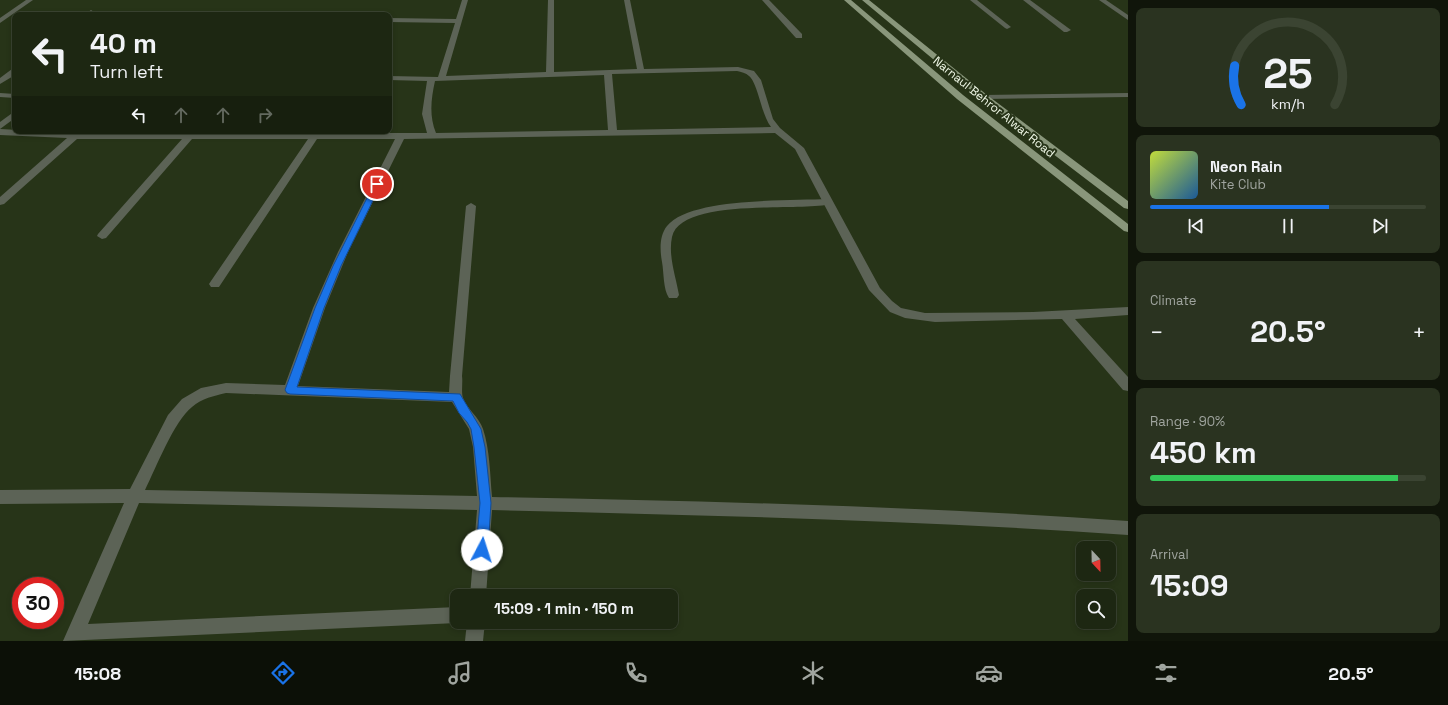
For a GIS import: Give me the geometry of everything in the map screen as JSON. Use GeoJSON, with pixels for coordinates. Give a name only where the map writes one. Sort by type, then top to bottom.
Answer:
{"type":"FeatureCollection","features":[{"type":"Feature","properties":{"kind":"main road","name":"Narnaul Behror Alwar Road"},"geometry":{"type":"LineString","coordinates":[[847,0],[960,97],[1128,229]]}},
{"type":"Feature","properties":{"kind":"main road"},"geometry":{"type":"LineString","coordinates":[[865,0],[984,97],[1128,206]]}},
{"type":"Feature","properties":{"kind":"street"},"geometry":{"type":"LineString","coordinates":[[13,12],[30,0]]}},
{"type":"Feature","properties":{"kind":"street"},"geometry":{"type":"LineString","coordinates":[[441,79],[465,0]]}},
{"type":"Feature","properties":{"kind":"street"},"geometry":{"type":"LineString","coordinates":[[550,74],[551,0]]}},
{"type":"Feature","properties":{"kind":"street"},"geometry":{"type":"LineString","coordinates":[[627,0],[641,71]]}},
{"type":"Feature","properties":{"kind":"street"},"geometry":{"type":"LineString","coordinates":[[765,0],[799,36]]}},
{"type":"Feature","properties":{"kind":"street"},"geometry":{"type":"LineString","coordinates":[[973,0],[1007,27]]}},
{"type":"Feature","properties":{"kind":"street"},"geometry":{"type":"LineString","coordinates":[[1026,0],[1067,30]]}},
{"type":"Feature","properties":{"kind":"street"},"geometry":{"type":"LineString","coordinates":[[1102,0],[1128,18]]}},
{"type":"Feature","properties":{"kind":"street"},"geometry":{"type":"LineString","coordinates":[[0,21],[12,13]]}},
{"type":"Feature","properties":{"kind":"street"},"geometry":{"type":"LineString","coordinates":[[392,20],[459,21]]}},
{"type":"Feature","properties":{"kind":"street"},"geometry":{"type":"LineString","coordinates":[[392,78],[441,79],[641,71],[746,70],[757,80],[769,119],[776,130],[799,148],[875,290],[885,302],[898,311],[919,316],[950,318],[1066,316],[1128,311]]}},
{"type":"Feature","properties":{"kind":"street"},"geometry":{"type":"LineString","coordinates":[[608,72],[613,133]]}},
{"type":"Feature","properties":{"kind":"street"},"geometry":{"type":"LineString","coordinates":[[0,82],[12,73]]}},
{"type":"Feature","properties":{"kind":"street"},"geometry":{"type":"LineString","coordinates":[[432,78],[427,100],[426,115],[427,125],[432,136]]}},
{"type":"Feature","properties":{"kind":"street"},"geometry":{"type":"LineString","coordinates":[[0,95],[12,96]]}},
{"type":"Feature","properties":{"kind":"street"},"geometry":{"type":"LineString","coordinates":[[984,97],[1128,95]]}},
{"type":"Feature","properties":{"kind":"street"},"geometry":{"type":"LineString","coordinates":[[1116,96],[1128,105]]}},
{"type":"Feature","properties":{"kind":"street"},"geometry":{"type":"LineString","coordinates":[[0,126],[12,116]]}},
{"type":"Feature","properties":{"kind":"street"},"geometry":{"type":"LineString","coordinates":[[38,134],[75,136],[314,138],[776,130]]}},
{"type":"Feature","properties":{"kind":"street"},"geometry":{"type":"LineString","coordinates":[[0,132],[12,133]]}},
{"type":"Feature","properties":{"kind":"street"},"geometry":{"type":"LineString","coordinates":[[0,202],[75,136]]}},
{"type":"Feature","properties":{"kind":"street"},"geometry":{"type":"LineString","coordinates":[[290,390],[319,308],[343,252],[401,136]]}},
{"type":"Feature","properties":{"kind":"street"},"geometry":{"type":"LineString","coordinates":[[102,236],[189,137]]}},
{"type":"Feature","properties":{"kind":"street"},"geometry":{"type":"LineString","coordinates":[[215,284],[314,138]]}},
{"type":"Feature","properties":{"kind":"street"},"geometry":{"type":"LineString","coordinates":[[673,295],[666,254],[667,237],[671,228],[683,218],[698,212],[722,208],[827,202]]}},
{"type":"Feature","properties":{"kind":"street"},"geometry":{"type":"LineString","coordinates":[[471,206],[459,356],[456,376],[456,397],[476,429],[480,447],[485,503],[479,589]]}},
{"type":"Feature","properties":{"kind":"street"},"geometry":{"type":"LineString","coordinates":[[1066,316],[1128,386]]}},
{"type":"Feature","properties":{"kind":"street"},"geometry":{"type":"LineString","coordinates":[[450,615],[74,637],[134,496],[173,419],[187,403],[206,392],[226,388],[456,397]]}},
{"type":"Feature","properties":{"kind":"street"},"geometry":{"type":"LineString","coordinates":[[0,498],[134,496],[760,509],[1059,523],[1128,528]]}},
{"type":"Feature","properties":{"kind":"street"},"geometry":{"type":"LineString","coordinates":[[474,641],[475,629]]}},
{"type":"Feature","properties":{"kind":"route"},"geometry":{"type":"LineString","coordinates":[[377,184],[343,252],[319,308],[290,390],[456,397],[476,429],[480,447],[485,503],[482,550]]}}]}
